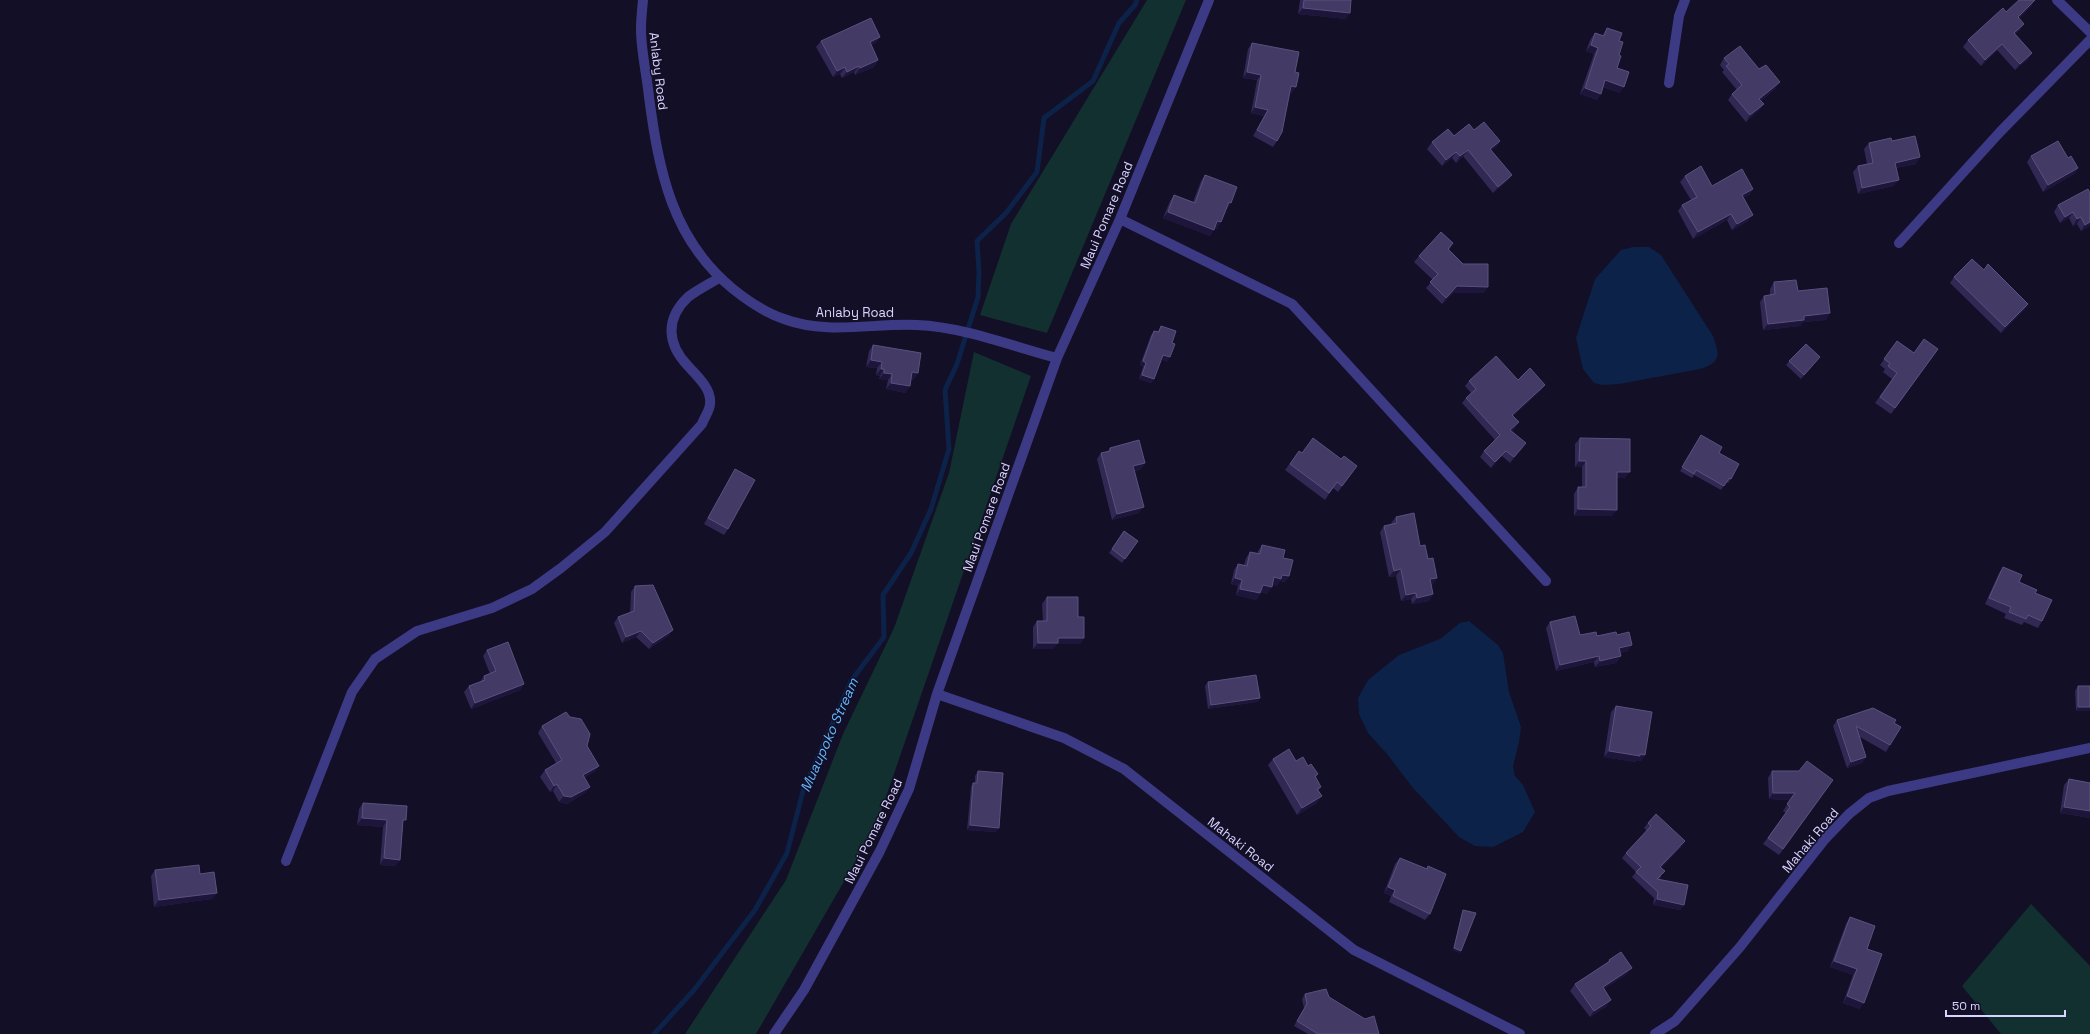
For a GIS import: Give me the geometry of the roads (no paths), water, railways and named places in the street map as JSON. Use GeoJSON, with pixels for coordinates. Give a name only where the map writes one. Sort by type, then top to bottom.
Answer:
{"type":"FeatureCollection","features":[{"type":"Feature","properties":{"kind":"street","name":"Anlaby Road"},"geometry":{"type":"LineString","coordinates":[[643,0],[641,30],[655,139],[664,181],[675,214],[690,243],[719,278],[747,300],[784,319],[822,328],[917,325],[962,332],[1057,358]]}},
{"type":"Feature","properties":{"kind":"street","name":"Maui Pomare Road"},"geometry":{"type":"LineString","coordinates":[[774,1034],[804,990],[880,851],[909,789],[937,694],[1057,358],[1120,219],[1209,0]]}},
{"type":"Feature","properties":{"kind":"street"},"geometry":{"type":"LineString","coordinates":[[1669,83],[1679,16],[1686,0]]}},
{"type":"Feature","properties":{"kind":"street"},"geometry":{"type":"LineString","coordinates":[[2058,0],[2090,32]]}},
{"type":"Feature","properties":{"kind":"street"},"geometry":{"type":"LineString","coordinates":[[1899,243],[2000,132],[2090,40]]}},
{"type":"Feature","properties":{"kind":"street"},"geometry":{"type":"LineString","coordinates":[[1120,219],[1292,304],[1546,581]]}},
{"type":"Feature","properties":{"kind":"street"},"geometry":{"type":"LineString","coordinates":[[286,861],[352,692],[375,659],[417,631],[492,608],[532,589],[561,568],[605,532],[702,424],[711,404],[705,383],[687,365],[675,350],[671,330],[674,315],[689,297],[719,278]]}},
{"type":"Feature","properties":{"kind":"street","name":"Mahaki Road"},"geometry":{"type":"LineString","coordinates":[[937,694],[1064,738],[1124,769],[1354,950],[1520,1034]]}},
{"type":"Feature","properties":{"kind":"street","name":"Mahaki Road"},"geometry":{"type":"LineString","coordinates":[[1655,1034],[1675,1020],[1740,947],[1825,839],[1849,814],[1869,798],[1888,790],[2090,748]]}},
{"type":"Feature","properties":{"kind":"water"},"geometry":{"type":"Polygon","coordinates":[[[1633,247],[1649,247],[1661,255],[1713,336],[1718,353],[1717,357],[1712,364],[1700,369],[1619,384],[1602,385],[1594,383],[1583,369],[1576,338],[1595,279],[1621,250],[1633,247]]]}},
{"type":"Feature","properties":{"kind":"water"},"geometry":{"type":"Polygon","coordinates":[[[1469,621],[1498,645],[1503,653],[1509,692],[1521,727],[1513,766],[1515,776],[1523,785],[1535,812],[1523,832],[1493,847],[1475,846],[1459,837],[1413,788],[1387,754],[1368,733],[1359,714],[1358,698],[1368,680],[1399,655],[1440,639],[1460,623],[1469,621]]]}},
{"type":"Feature","properties":{"kind":"waterway","name":"Muaupoko Stream"},"geometry":{"type":"LineString","coordinates":[[654,1034],[694,990],[755,910],[787,853],[803,791],[851,681],[884,637],[883,595],[911,553],[931,509],[949,449],[945,390],[957,364],[978,297],[979,272],[977,241],[1006,213],[1037,172],[1044,118],[1093,81],[1119,23],[1135,5],[1137,0]]}}]}
